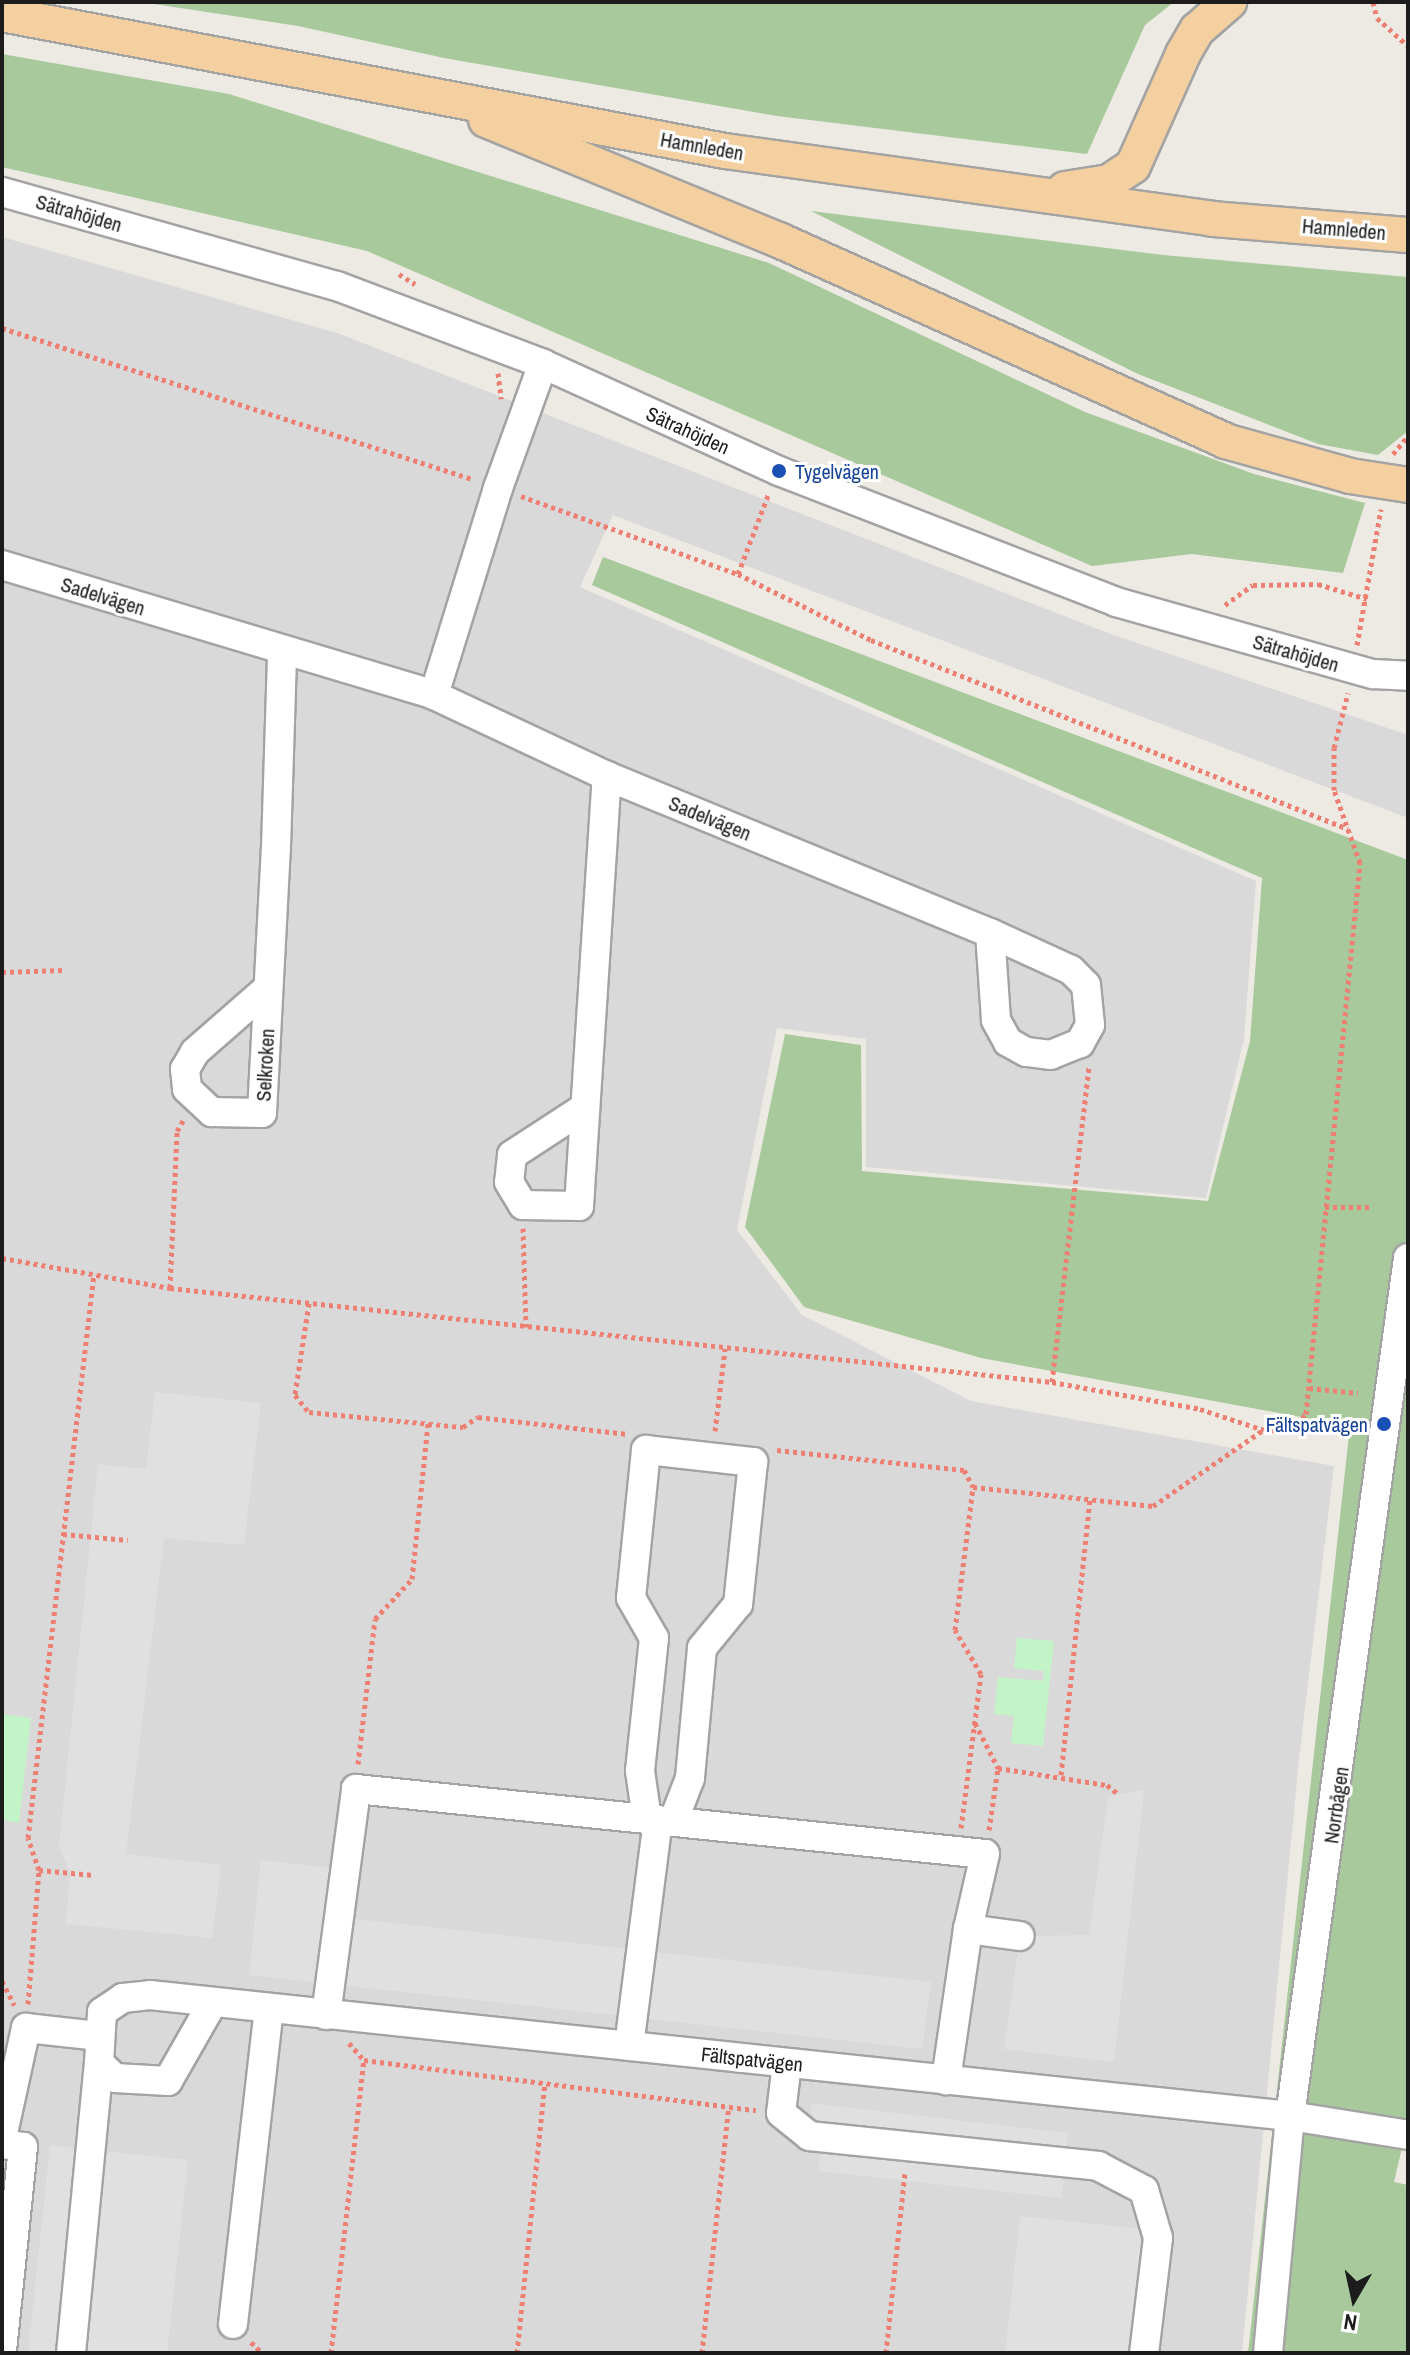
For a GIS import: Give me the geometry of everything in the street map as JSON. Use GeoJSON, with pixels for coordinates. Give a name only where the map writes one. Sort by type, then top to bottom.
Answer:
{"type":"FeatureCollection","features":[{"type":"Feature","properties":{"kind":"main road"},"geometry":{"type":"LineString","coordinates":[[1003,192],[1091,187],[1133,166],[1183,54],[1197,30],[1229,2]]}},
{"type":"Feature","properties":{"kind":"main road","name":"Hamnleden"},"geometry":{"type":"LineString","coordinates":[[2,14],[725,151],[1213,219],[1408,235]]}},
{"type":"Feature","properties":{"kind":"main road"},"geometry":{"type":"LineString","coordinates":[[412,90],[781,241],[1225,441],[1396,490]]}},
{"type":"Feature","properties":{"kind":"street","name":"Sätrahöjden"},"geometry":{"type":"LineString","coordinates":[[2,192],[337,286],[543,364],[779,471],[1116,602],[1373,674],[1408,676]]}},
{"type":"Feature","properties":{"kind":"street"},"geometry":{"type":"LineString","coordinates":[[434,695],[498,488],[543,364]]}},
{"type":"Feature","properties":{"kind":"street","name":"Sadelvägen"},"geometry":{"type":"LineString","coordinates":[[2,565],[282,652],[434,695],[607,776],[990,933],[1071,970],[1086,985],[1090,1025],[1080,1043]]}},
{"type":"Feature","properties":{"kind":"street","name":"Selkroken"},"geometry":{"type":"LineString","coordinates":[[268,988],[195,1052],[185,1069],[187,1089],[212,1112],[262,1113],[268,988],[282,652]]}},
{"type":"Feature","properties":{"kind":"street","name":"Sätrahöjden"},"geometry":{"type":"LineString","coordinates":[[1373,674],[1408,695]]}},
{"type":"Feature","properties":{"kind":"street"},"geometry":{"type":"LineString","coordinates":[[584,1108],[512,1155],[509,1182],[523,1205],[579,1206],[607,776]]}},
{"type":"Feature","properties":{"kind":"street"},"geometry":{"type":"LineString","coordinates":[[990,933],[996,1020],[1008,1042],[1026,1052],[1051,1055],[1080,1043]]}},
{"type":"Feature","properties":{"kind":"street","name":"Norrbågen"},"geometry":{"type":"LineString","coordinates":[[1268,2353],[1290,2116],[1408,1258]]}},
{"type":"Feature","properties":{"kind":"street"},"geometry":{"type":"LineString","coordinates":[[629,2046],[659,1820],[640,1771],[654,1638],[631,1598],[646,1450],[753,1462],[738,1604],[702,1648],[690,1778],[659,1820]]}},
{"type":"Feature","properties":{"kind":"street"},"geometry":{"type":"LineString","coordinates":[[326,2015],[356,1789],[659,1820],[972,1853],[968,1929],[946,2080]]}},
{"type":"Feature","properties":{"kind":"street"},"geometry":{"type":"LineString","coordinates":[[968,1929],[1020,1936]]}},
{"type":"Feature","properties":{"kind":"street","name":"Fältspatvägen"},"geometry":{"type":"LineString","coordinates":[[98,2050],[102,2012],[123,1998],[150,1995],[1290,2116],[1408,2135]]}},
{"type":"Feature","properties":{"kind":"street"},"geometry":{"type":"LineString","coordinates":[[2,2349],[23,2147],[2,2141],[26,2028],[98,2050],[115,2078],[168,2081],[213,2002]]}},
{"type":"Feature","properties":{"kind":"street"},"geometry":{"type":"LineString","coordinates":[[233,2324],[269,2009]]}},
{"type":"Feature","properties":{"kind":"street"},"geometry":{"type":"LineString","coordinates":[[71,2353],[98,2050]]}},
{"type":"Feature","properties":{"kind":"street"},"geometry":{"type":"LineString","coordinates":[[787,2063],[781,2113],[809,2136],[1098,2166],[1144,2190],[1158,2238],[1144,2353]]}},
{"type":"Feature","properties":{"kind":"path"},"geometry":{"type":"LineString","coordinates":[[1373,2],[1377,18],[1408,46]]}},
{"type":"Feature","properties":{"kind":"path"},"geometry":{"type":"LineString","coordinates":[[2,328],[498,488],[738,574],[871,640],[1348,829]]}},
{"type":"Feature","properties":{"kind":"path"},"geometry":{"type":"LineString","coordinates":[[1356,650],[1396,490]]}},
{"type":"Feature","properties":{"kind":"path"},"geometry":{"type":"LineString","coordinates":[[738,574],[769,492]]}},
{"type":"Feature","properties":{"kind":"path"},"geometry":{"type":"LineString","coordinates":[[1223,605],[1253,585],[1318,584],[1367,599]]}},
{"type":"Feature","properties":{"kind":"path"},"geometry":{"type":"LineString","coordinates":[[2,1258],[170,1288],[1052,1382],[1200,1409],[1264,1430],[1292,1430],[1306,1414],[1360,863],[1334,790],[1334,748],[1348,693]]}},
{"type":"Feature","properties":{"kind":"path"},"geometry":{"type":"LineString","coordinates":[[2,972],[63,970]]}},
{"type":"Feature","properties":{"kind":"path"},"geometry":{"type":"LineString","coordinates":[[1052,1382],[1091,1070],[1080,1043]]}},
{"type":"Feature","properties":{"kind":"path"},"geometry":{"type":"LineString","coordinates":[[170,1288],[177,1131],[196,1100]]}},
{"type":"Feature","properties":{"kind":"path"},"geometry":{"type":"LineString","coordinates":[[523,1205],[526,1327]]}},
{"type":"Feature","properties":{"kind":"path"},"geometry":{"type":"LineString","coordinates":[[1325,1207],[1373,1207]]}},
{"type":"Feature","properties":{"kind":"path"},"geometry":{"type":"LineString","coordinates":[[26,2028],[39,1870],[28,1838],[94,1274]]}},
{"type":"Feature","properties":{"kind":"path"},"geometry":{"type":"LineString","coordinates":[[712,1458],[725,1349]]}},
{"type":"Feature","properties":{"kind":"path"},"geometry":{"type":"LineString","coordinates":[[1309,1388],[1358,1393]]}},
{"type":"Feature","properties":{"kind":"path"},"geometry":{"type":"LineString","coordinates":[[356,1789],[375,1619],[412,1579],[428,1424]]}},
{"type":"Feature","properties":{"kind":"path"},"geometry":{"type":"LineString","coordinates":[[972,1853],[975,1723],[981,1674],[955,1630],[973,1487]]}},
{"type":"Feature","properties":{"kind":"path"},"geometry":{"type":"LineString","coordinates":[[1061,1775],[1090,1499]]}},
{"type":"Feature","properties":{"kind":"path"},"geometry":{"type":"LineString","coordinates":[[63,1534],[128,1540]]}},
{"type":"Feature","properties":{"kind":"path"},"geometry":{"type":"LineString","coordinates":[[972,1853],[998,1768],[975,1723]]}},
{"type":"Feature","properties":{"kind":"path"},"geometry":{"type":"LineString","coordinates":[[998,1768],[1061,1775],[1107,1785],[1118,1794]]}},
{"type":"Feature","properties":{"kind":"path"},"geometry":{"type":"LineString","coordinates":[[39,1870],[94,1875]]}},
{"type":"Feature","properties":{"kind":"path"},"geometry":{"type":"LineString","coordinates":[[331,2353],[364,2060],[781,2113]]}},
{"type":"Feature","properties":{"kind":"path"},"geometry":{"type":"LineString","coordinates":[[517,2353],[545,2083]]}},
{"type":"Feature","properties":{"kind":"path"},"geometry":{"type":"LineString","coordinates":[[702,2353],[729,2106]]}},
{"type":"Feature","properties":{"kind":"path"},"geometry":{"type":"LineString","coordinates":[[886,2353],[908,2147]]}},
{"type":"Feature","properties":{"kind":"shaded area"},"geometry":{"type":"Polygon","coordinates":[[[2,237],[337,333],[1108,633],[1408,735],[1408,818],[613,515],[580,587],[1256,881],[1244,1039],[1206,1198],[866,1167],[866,1039],[777,1028],[737,1230],[802,1315],[971,1401],[1334,1466],[1299,1759],[1242,2353],[2,2353],[2,237]]]}},
{"type":"Feature","properties":{"kind":"shaded area"},"geometry":{"type":"Polygon","coordinates":[[[155,1392],[261,1403],[244,1545],[164,1538],[126,1854],[221,1865],[212,1938],[66,1924],[70,1872],[59,1847],[98,1464],[146,1469],[155,1392]]]}},
{"type":"Feature","properties":{"kind":"shaded area"},"geometry":{"type":"Polygon","coordinates":[[[1144,1790],[1114,2062],[1004,2049],[1020,1936],[1089,1935],[1108,1796],[1144,1790]]]}},
{"type":"Feature","properties":{"kind":"shaded area"},"geometry":{"type":"Polygon","coordinates":[[[261,1860],[333,1868],[338,1917],[931,1982],[922,2049],[249,1975],[261,1860]]]}},
{"type":"Feature","properties":{"kind":"shaded area"},"geometry":{"type":"Polygon","coordinates":[[[810,2103],[1068,2133],[1062,2198],[818,2171],[820,2156],[810,2103]]]}},
{"type":"Feature","properties":{"kind":"shaded area"},"geometry":{"type":"Polygon","coordinates":[[[50,2145],[188,2160],[167,2353],[28,2353],[50,2145]]]}},
{"type":"Feature","properties":{"kind":"shaded area"},"geometry":{"type":"Polygon","coordinates":[[[1020,2216],[1151,2230],[1137,2353],[1005,2353],[1020,2216]]]}},
{"type":"Feature","properties":{"kind":"green space"},"geometry":{"type":"Polygon","coordinates":[[[141,2],[1174,2],[1145,25],[1087,154],[777,116],[444,58],[298,26],[141,2]]]}},
{"type":"Feature","properties":{"kind":"green space"},"geometry":{"type":"Polygon","coordinates":[[[2,54],[229,94],[769,263],[1085,412],[1254,474],[1365,503],[1343,573],[1192,554],[1092,566],[367,251],[2,167],[2,54]]]}},
{"type":"Feature","properties":{"kind":"green space"},"geometry":{"type":"Polygon","coordinates":[[[811,211],[1163,255],[1408,277],[1408,431],[1378,455],[1318,444],[1138,374],[811,211]]]}},
{"type":"Feature","properties":{"kind":"green space"},"geometry":{"type":"Polygon","coordinates":[[[603,557],[1408,860],[1408,2122],[1394,2182],[1408,2185],[1408,2353],[1248,2353],[1350,1426],[981,1358],[804,1307],[745,1227],[785,1034],[861,1045],[862,1171],[1208,1201],[1250,1041],[1262,878],[592,585],[603,557]]]}},
{"type":"Feature","properties":{"kind":"green space"},"geometry":{"type":"Polygon","coordinates":[[[1017,1638],[1054,1641],[1043,1746],[1011,1743],[1014,1716],[994,1714],[998,1677],[1043,1681],[1044,1671],[1014,1668],[1017,1638]]]}},
{"type":"Feature","properties":{"kind":"green space"},"geometry":{"type":"Polygon","coordinates":[[[2,1714],[31,1718],[19,1823],[2,1820],[2,1714]]]}},
{"type":"Feature","properties":{"kind":"place","name":"Tygelvägen"},"geometry":{"type":"Point","coordinates":[779,471]}},
{"type":"Feature","properties":{"kind":"place","name":"Fältspatvägen"},"geometry":{"type":"Point","coordinates":[1384,1424]}}]}
